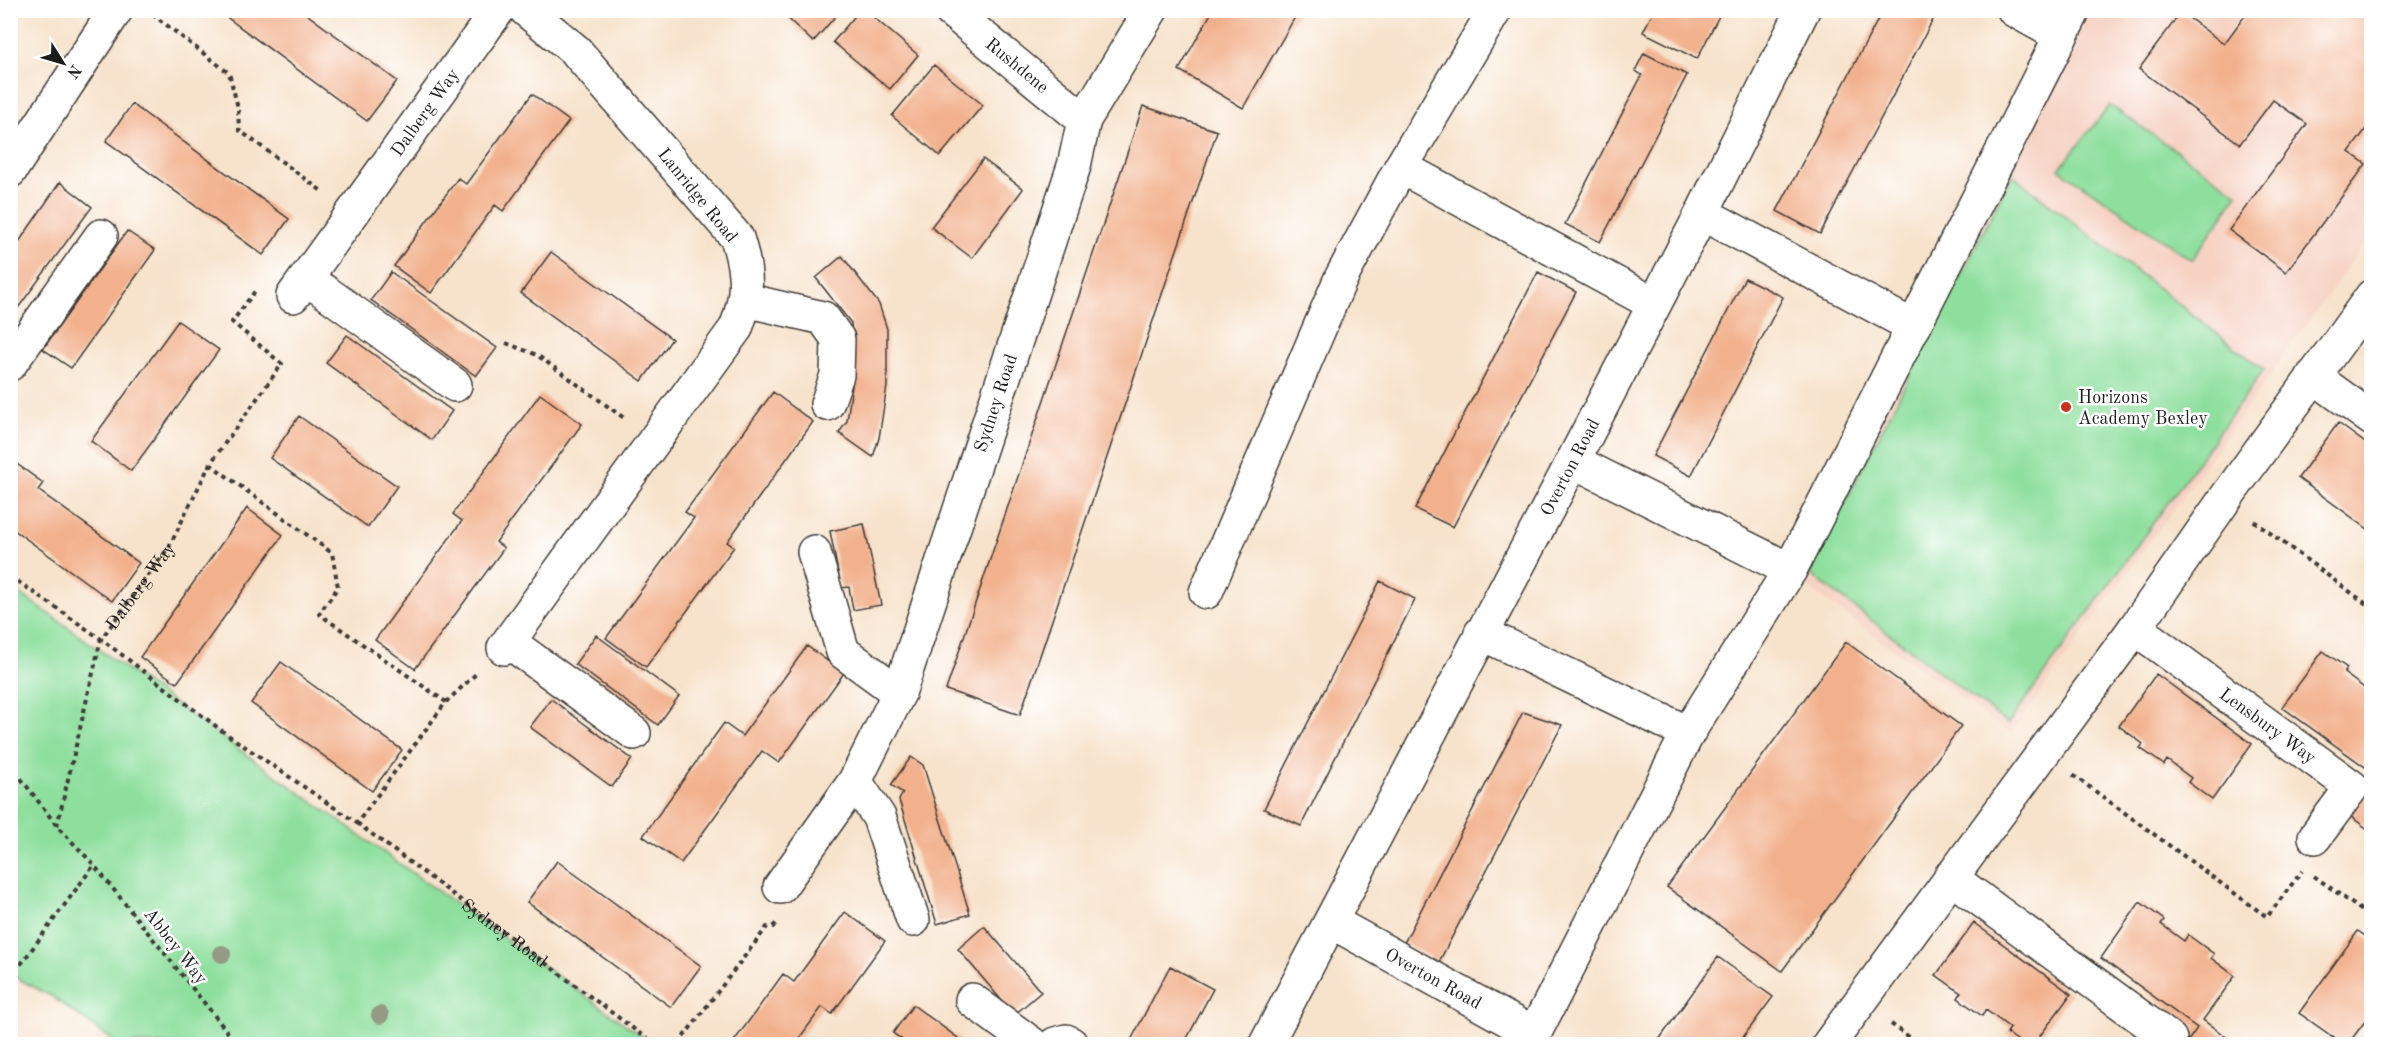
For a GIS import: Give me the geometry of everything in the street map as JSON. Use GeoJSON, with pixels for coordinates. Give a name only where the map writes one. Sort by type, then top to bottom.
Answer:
{"type":"FeatureCollection","features":[{"type":"Feature","properties":{"kind":"street"},"geometry":{"type":"LineString","coordinates":[[10,171],[116,10]]}},
{"type":"Feature","properties":{"kind":"street","name":"Dalberg Way"},"geometry":{"type":"LineString","coordinates":[[454,385],[299,287],[498,10]]}},
{"type":"Feature","properties":{"kind":"street","name":"Lanridge Road"},"geometry":{"type":"LineString","coordinates":[[507,645],[736,328],[747,289],[744,261],[737,238],[576,51],[526,10]]}},
{"type":"Feature","properties":{"kind":"street","name":"Rushdene"},"geometry":{"type":"LineString","coordinates":[[950,10],[1084,120]]}},
{"type":"Feature","properties":{"kind":"street","name":"Sydney Road"},"geometry":{"type":"LineString","coordinates":[[780,903],[855,781],[898,693],[1074,166],[1084,120],[1151,10]]}},
{"type":"Feature","properties":{"kind":"street"},"geometry":{"type":"LineString","coordinates":[[1206,592],[1341,278],[1401,167],[1495,10]]}},
{"type":"Feature","properties":{"kind":"street","name":"Overton Road"},"geometry":{"type":"LineString","coordinates":[[1266,1044],[1702,213],[1803,10]]}},
{"type":"Feature","properties":{"kind":"street"},"geometry":{"type":"LineString","coordinates":[[1532,1039],[1688,733],[1790,570],[2068,23],[2014,10]]}},
{"type":"Feature","properties":{"kind":"street"},"geometry":{"type":"LineString","coordinates":[[1401,167],[1654,304]]}},
{"type":"Feature","properties":{"kind":"street"},"geometry":{"type":"LineString","coordinates":[[1702,213],[1914,327]]}},
{"type":"Feature","properties":{"kind":"street"},"geometry":{"type":"LineString","coordinates":[[10,364],[101,236]]}},
{"type":"Feature","properties":{"kind":"street"},"geometry":{"type":"LineString","coordinates":[[1829,1044],[2135,628],[2372,296]]}},
{"type":"Feature","properties":{"kind":"street"},"geometry":{"type":"LineString","coordinates":[[745,300],[823,318],[838,339],[837,375],[827,404]]}},
{"type":"Feature","properties":{"kind":"street"},"geometry":{"type":"LineString","coordinates":[[2313,376],[2372,419]]}},
{"type":"Feature","properties":{"kind":"street"},"geometry":{"type":"LineString","coordinates":[[1573,461],[1790,570]]}},
{"type":"Feature","properties":{"kind":"street"},"geometry":{"type":"LineString","coordinates":[[814,552],[843,652],[898,693]]}},
{"type":"Feature","properties":{"kind":"street","name":"Lensbury Way"},"geometry":{"type":"LineString","coordinates":[[2135,628],[2352,787],[2315,837]]}},
{"type":"Feature","properties":{"kind":"street"},"geometry":{"type":"LineString","coordinates":[[1481,633],[1688,733]]}},
{"type":"Feature","properties":{"kind":"street"},"geometry":{"type":"LineString","coordinates":[[507,645],[634,733]]}},
{"type":"Feature","properties":{"kind":"street"},"geometry":{"type":"LineString","coordinates":[[855,781],[879,817],[913,920]]}},
{"type":"Feature","properties":{"kind":"street"},"geometry":{"type":"LineString","coordinates":[[1950,878],[2170,1039],[2166,1044]]}},
{"type":"Feature","properties":{"kind":"street","name":"Overton Road"},"geometry":{"type":"LineString","coordinates":[[1332,922],[1532,1039]]}},
{"type":"Feature","properties":{"kind":"street"},"geometry":{"type":"LineString","coordinates":[[972,1000],[1032,1044]]}},
{"type":"Feature","properties":{"kind":"street"},"geometry":{"type":"LineString","coordinates":[[1054,1044],[1066,1041],[1071,1044]]}},
{"type":"Feature","properties":{"kind":"path"},"geometry":{"type":"LineString","coordinates":[[148,10],[229,73],[238,108],[238,130],[352,213]]}},
{"type":"Feature","properties":{"kind":"path","name":"Dalberg Way"},"geometry":{"type":"LineString","coordinates":[[10,576],[101,639],[169,547],[210,464],[282,364],[232,322],[260,285]]}},
{"type":"Feature","properties":{"kind":"path"},"geometry":{"type":"LineString","coordinates":[[506,343],[537,355],[654,440]]}},
{"type":"Feature","properties":{"kind":"path"},"geometry":{"type":"LineString","coordinates":[[210,464],[332,553],[338,587],[319,614],[446,702]]}},
{"type":"Feature","properties":{"kind":"path"},"geometry":{"type":"LineString","coordinates":[[2225,499],[2372,608]]}},
{"type":"Feature","properties":{"kind":"path"},"geometry":{"type":"LineString","coordinates":[[57,826],[101,639]]}},
{"type":"Feature","properties":{"kind":"path","name":"Sydney Road"},"geometry":{"type":"LineString","coordinates":[[101,639],[225,733],[357,823],[654,1044]]}},
{"type":"Feature","properties":{"kind":"path"},"geometry":{"type":"LineString","coordinates":[[357,823],[446,702],[507,645]]}},
{"type":"Feature","properties":{"kind":"path"},"geometry":{"type":"LineString","coordinates":[[2044,753],[2267,917],[2304,868]]}},
{"type":"Feature","properties":{"kind":"path","name":"Abbey Way"},"geometry":{"type":"LineString","coordinates":[[10,764],[57,826],[94,865],[237,1044]]}},
{"type":"Feature","properties":{"kind":"path"},"geometry":{"type":"LineString","coordinates":[[10,978],[94,865]]}},
{"type":"Feature","properties":{"kind":"path"},"geometry":{"type":"LineString","coordinates":[[2313,875],[2372,918]]}},
{"type":"Feature","properties":{"kind":"path"},"geometry":{"type":"LineString","coordinates":[[678,1044],[766,927],[773,927],[780,903]]}},
{"type":"Feature","properties":{"kind":"path"},"geometry":{"type":"LineString","coordinates":[[2361,1044],[2372,1030]]}},
{"type":"Feature","properties":{"kind":"shaded area","name":"Horizons Academy Bexley"},"geometry":{"type":"Polygon","coordinates":[[[2090,11],[2371,11],[2371,235],[2011,734],[1795,578],[2090,11]]]}},
{"type":"Feature","properties":{"kind":"green space"},"geometry":{"type":"Polygon","coordinates":[[[2110,105],[2238,194],[2192,260],[2059,169],[2110,105]]]}},
{"type":"Feature","properties":{"kind":"green space"},"geometry":{"type":"Polygon","coordinates":[[[2012,175],[2264,370],[2008,724],[1809,573],[2012,175]]]}},
{"type":"Feature","properties":{"kind":"green space"},"geometry":{"type":"Polygon","coordinates":[[[10,587],[653,1044],[118,1044],[51,996],[11,975],[10,587]]]}},
{"type":"Feature","properties":{"kind":"building"},"geometry":{"type":"Polygon","coordinates":[[[217,10],[301,10],[397,81],[367,121],[217,10]]]}},
{"type":"Feature","properties":{"kind":"building"},"geometry":{"type":"Polygon","coordinates":[[[779,10],[841,10],[813,42],[779,10]]]}},
{"type":"Feature","properties":{"kind":"building"},"geometry":{"type":"Polygon","coordinates":[[[860,10],[865,10],[918,55],[890,89],[833,42],[860,10]]]}},
{"type":"Feature","properties":{"kind":"building"},"geometry":{"type":"Polygon","coordinates":[[[1213,10],[1299,10],[1243,108],[1179,70],[1213,10]]]}},
{"type":"Feature","properties":{"kind":"building"},"geometry":{"type":"Polygon","coordinates":[[[1654,10],[1722,10],[1697,59],[1643,32],[1654,10]]]}},
{"type":"Feature","properties":{"kind":"building"},"geometry":{"type":"Polygon","coordinates":[[[1883,10],[1938,10],[1820,234],[1777,211],[1883,10]]]}},
{"type":"Feature","properties":{"kind":"building"},"geometry":{"type":"Polygon","coordinates":[[[2249,10],[2372,10],[2372,121],[2349,152],[2366,164],[2286,272],[2229,230],[2307,124],[2273,100],[2240,144],[2139,69],[2181,12],[2224,44],[2249,10]]]}},
{"type":"Feature","properties":{"kind":"building"},"geometry":{"type":"Polygon","coordinates":[[[1644,53],[1687,75],[1600,242],[1565,224],[1642,75],[1635,71],[1644,53]]]}},
{"type":"Feature","properties":{"kind":"building"},"geometry":{"type":"Polygon","coordinates":[[[934,65],[983,105],[940,156],[892,116],[934,65]]]}},
{"type":"Feature","properties":{"kind":"building"},"geometry":{"type":"Polygon","coordinates":[[[532,94],[569,121],[503,211],[495,205],[431,293],[394,266],[458,178],[466,184],[532,94]]]}},
{"type":"Feature","properties":{"kind":"building"},"geometry":{"type":"Polygon","coordinates":[[[132,104],[289,219],[263,255],[106,141],[132,104]]]}},
{"type":"Feature","properties":{"kind":"building"},"geometry":{"type":"Polygon","coordinates":[[[1143,106],[1217,131],[1020,715],[946,690],[1143,106]]]}},
{"type":"Feature","properties":{"kind":"building"},"geometry":{"type":"Polygon","coordinates":[[[983,159],[1023,189],[972,258],[931,227],[983,159]]]}},
{"type":"Feature","properties":{"kind":"building"},"geometry":{"type":"Polygon","coordinates":[[[60,182],[92,207],[10,319],[10,255],[60,182]]]}},
{"type":"Feature","properties":{"kind":"building"},"geometry":{"type":"Polygon","coordinates":[[[127,231],[155,250],[71,368],[43,349],[127,231]]]}},
{"type":"Feature","properties":{"kind":"building"},"geometry":{"type":"Polygon","coordinates":[[[551,252],[672,339],[642,381],[521,293],[551,252]]]}},
{"type":"Feature","properties":{"kind":"building"},"geometry":{"type":"Polygon","coordinates":[[[842,256],[879,304],[887,329],[887,386],[879,438],[873,457],[839,433],[847,421],[854,372],[851,323],[816,278],[842,256]]]}},
{"type":"Feature","properties":{"kind":"building"},"geometry":{"type":"Polygon","coordinates":[[[391,272],[497,348],[476,376],[371,300],[391,272]]]}},
{"type":"Feature","properties":{"kind":"building"},"geometry":{"type":"Polygon","coordinates":[[[1538,272],[1576,292],[1453,527],[1415,509],[1538,272]]]}},
{"type":"Feature","properties":{"kind":"building"},"geometry":{"type":"Polygon","coordinates":[[[1745,278],[1783,297],[1691,476],[1653,456],[1745,278]]]}},
{"type":"Feature","properties":{"kind":"building"},"geometry":{"type":"Polygon","coordinates":[[[178,321],[219,350],[131,471],[91,441],[178,321]]]}},
{"type":"Feature","properties":{"kind":"building"},"geometry":{"type":"Polygon","coordinates":[[[347,335],[452,411],[432,440],[326,363],[347,335]]]}},
{"type":"Feature","properties":{"kind":"building"},"geometry":{"type":"Polygon","coordinates":[[[773,392],[813,422],[727,542],[734,547],[646,667],[606,638],[694,518],[685,512],[773,392]]]}},
{"type":"Feature","properties":{"kind":"building"},"geometry":{"type":"Polygon","coordinates":[[[540,394],[582,424],[496,542],[504,548],[415,669],[375,640],[462,521],[453,514],[540,394]]]}},
{"type":"Feature","properties":{"kind":"building"},"geometry":{"type":"Polygon","coordinates":[[[299,416],[397,486],[368,527],[270,458],[299,416]]]}},
{"type":"Feature","properties":{"kind":"building"},"geometry":{"type":"Polygon","coordinates":[[[2338,423],[2372,448],[2372,532],[2298,478],[2338,423]]]}},
{"type":"Feature","properties":{"kind":"building"},"geometry":{"type":"Polygon","coordinates":[[[10,459],[43,483],[38,490],[139,563],[112,601],[10,527],[14,518],[10,516],[10,459]]]}},
{"type":"Feature","properties":{"kind":"building"},"geometry":{"type":"Polygon","coordinates":[[[247,508],[283,535],[177,683],[140,657],[247,508]]]}},
{"type":"Feature","properties":{"kind":"building"},"geometry":{"type":"Polygon","coordinates":[[[864,524],[881,605],[853,610],[849,587],[841,588],[830,531],[864,524]]]}},
{"type":"Feature","properties":{"kind":"building"},"geometry":{"type":"Polygon","coordinates":[[[1380,581],[1415,599],[1301,826],[1264,809],[1380,581]]]}},
{"type":"Feature","properties":{"kind":"building"},"geometry":{"type":"Polygon","coordinates":[[[596,635],[679,696],[658,725],[575,664],[596,635]]]}},
{"type":"Feature","properties":{"kind":"building"},"geometry":{"type":"Polygon","coordinates":[[[1846,642],[1961,726],[1782,971],[1667,887],[1846,642]]]}},
{"type":"Feature","properties":{"kind":"building"},"geometry":{"type":"Polygon","coordinates":[[[807,646],[844,673],[779,763],[762,751],[681,863],[643,836],[724,723],[742,736],[807,646]]]}},
{"type":"Feature","properties":{"kind":"building"},"geometry":{"type":"Polygon","coordinates":[[[2323,651],[2347,668],[2344,673],[2367,690],[2372,684],[2372,772],[2282,707],[2323,651]]]}},
{"type":"Feature","properties":{"kind":"building"},"geometry":{"type":"Polygon","coordinates":[[[281,662],[402,750],[372,791],[251,703],[281,662]]]}},
{"type":"Feature","properties":{"kind":"building"},"geometry":{"type":"Polygon","coordinates":[[[2156,674],[2252,744],[2212,800],[2188,782],[2191,778],[2167,760],[2164,765],[2140,748],[2143,744],[2119,726],[2156,674]]]}},
{"type":"Feature","properties":{"kind":"building"},"geometry":{"type":"Polygon","coordinates":[[[551,699],[632,759],[612,787],[530,727],[551,699]]]}},
{"type":"Feature","properties":{"kind":"building"},"geometry":{"type":"Polygon","coordinates":[[[1523,712],[1562,725],[1439,962],[1404,943],[1523,712]]]}},
{"type":"Feature","properties":{"kind":"building"},"geometry":{"type":"Polygon","coordinates":[[[911,757],[923,765],[970,914],[937,924],[899,800],[903,793],[891,785],[911,757]]]}},
{"type":"Feature","properties":{"kind":"building"},"geometry":{"type":"Polygon","coordinates":[[[2372,787],[2372,832],[2350,816],[2372,787]]]}},
{"type":"Feature","properties":{"kind":"building"},"geometry":{"type":"Polygon","coordinates":[[[557,861],[701,966],[671,1007],[527,902],[557,861]]]}},
{"type":"Feature","properties":{"kind":"building"},"geometry":{"type":"Polygon","coordinates":[[[2140,902],[2164,920],[2161,924],[2184,941],[2188,935],[2214,954],[2211,958],[2235,976],[2203,1020],[2236,1044],[2186,1044],[2197,1028],[2101,958],[2140,902]]]}},
{"type":"Feature","properties":{"kind":"building"},"geometry":{"type":"Polygon","coordinates":[[[845,912],[885,941],[832,1014],[822,1007],[795,1044],[732,1044],[783,974],[794,982],[845,912]]]}},
{"type":"Feature","properties":{"kind":"building"},"geometry":{"type":"Polygon","coordinates":[[[1974,923],[2071,994],[2034,1044],[2023,1044],[2007,1033],[2010,1028],[1986,1010],[1982,1016],[1958,998],[1961,993],[1936,975],[1974,923]]]}},
{"type":"Feature","properties":{"kind":"building"},"geometry":{"type":"Polygon","coordinates":[[[984,926],[1041,992],[1014,1015],[958,949],[984,926]]]}},
{"type":"Feature","properties":{"kind":"building"},"geometry":{"type":"Polygon","coordinates":[[[2358,931],[2372,941],[2372,1012],[2348,1044],[2343,1044],[2299,1013],[2358,931]]]}},
{"type":"Feature","properties":{"kind":"building"},"geometry":{"type":"Polygon","coordinates":[[[1718,957],[1773,997],[1738,1044],[1656,1044],[1718,957]]]}},
{"type":"Feature","properties":{"kind":"building"},"geometry":{"type":"Polygon","coordinates":[[[1170,966],[1213,989],[1184,1044],[1129,1044],[1170,966]]]}},
{"type":"Feature","properties":{"kind":"building"},"geometry":{"type":"Polygon","coordinates":[[[913,1005],[966,1044],[908,1044],[893,1033],[913,1005]]]}},
{"type":"Feature","properties":{"kind":"place","name":"Horizons Academy Bexley"},"geometry":{"type":"Point","coordinates":[2066,407]}}]}
